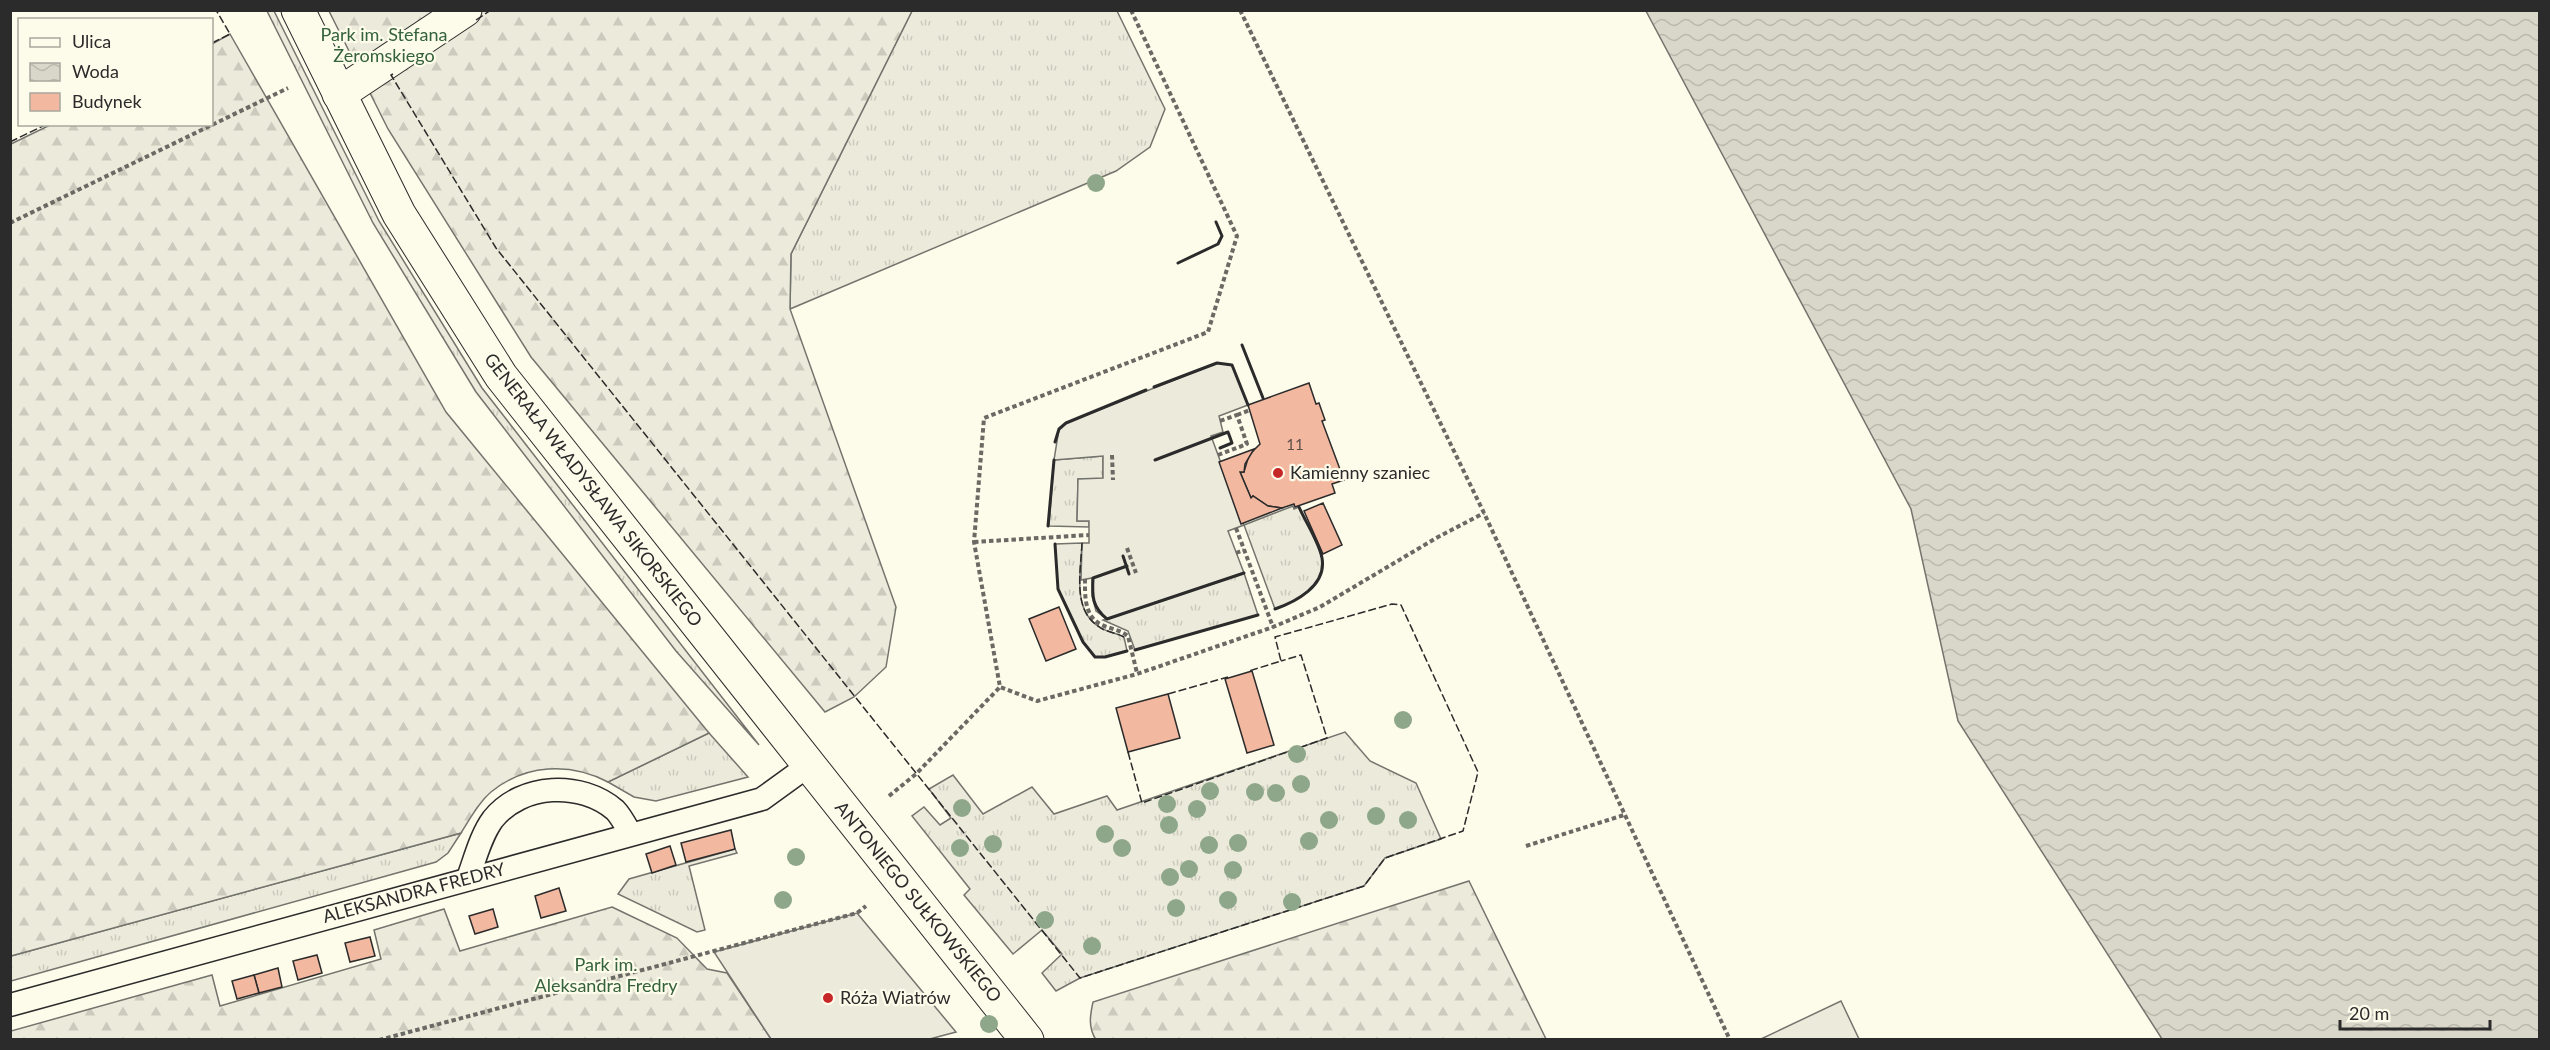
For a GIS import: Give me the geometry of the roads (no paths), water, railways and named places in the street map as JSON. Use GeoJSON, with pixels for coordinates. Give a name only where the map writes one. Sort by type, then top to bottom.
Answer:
{"type":"FeatureCollection","features":[{"type":"Feature","properties":{"kind":"street","name":"GENERAŁA WŁADYSŁAWA SIKORSKIEGO"},"geometry":{"type":"LineString","coordinates":[[298,10],[399,214],[501,376],[809,765]]}},
{"type":"Feature","properties":{"kind":"street"},"geometry":{"type":"LineString","coordinates":[[339,94],[465,10]]}},
{"type":"Feature","properties":{"kind":"street","name":"ANTONIEGO SUŁKOWSKIEGO"},"geometry":{"type":"LineString","coordinates":[[809,765],[1027,1040]]}},
{"type":"Feature","properties":{"kind":"lane","name":"ALEKSANDRA FREDRY"},"geometry":{"type":"LineString","coordinates":[[10,1005],[630,833],[762,799],[809,765]]}},
{"type":"Feature","properties":{"kind":"lane"},"geometry":{"type":"LineString","coordinates":[[468,878],[493,819],[504,807],[536,792],[571,790],[597,799],[617,812],[630,833]]}},
{"type":"Feature","properties":{"kind":"water"},"geometry":{"type":"Polygon","coordinates":[[[1646,11],[2539,11],[2539,1039],[2162,1039],[1958,721],[1911,509],[1646,11]]]}},
{"type":"Feature","properties":{"kind":"place","name":"Kamienny szaniec"},"geometry":{"type":"Point","coordinates":[1278,473]}},
{"type":"Feature","properties":{"kind":"place","name":"Róża Wiatrów"},"geometry":{"type":"Point","coordinates":[828,998]}},
{"type":"Feature","properties":{"kind":"park label","name":"Park im. Stefana Żeromskiego"},"geometry":{"type":"Point","coordinates":[384,45]}},
{"type":"Feature","properties":{"kind":"park label","name":"Park im. Aleksandra Fredry"},"geometry":{"type":"Point","coordinates":[606,975]}}]}
